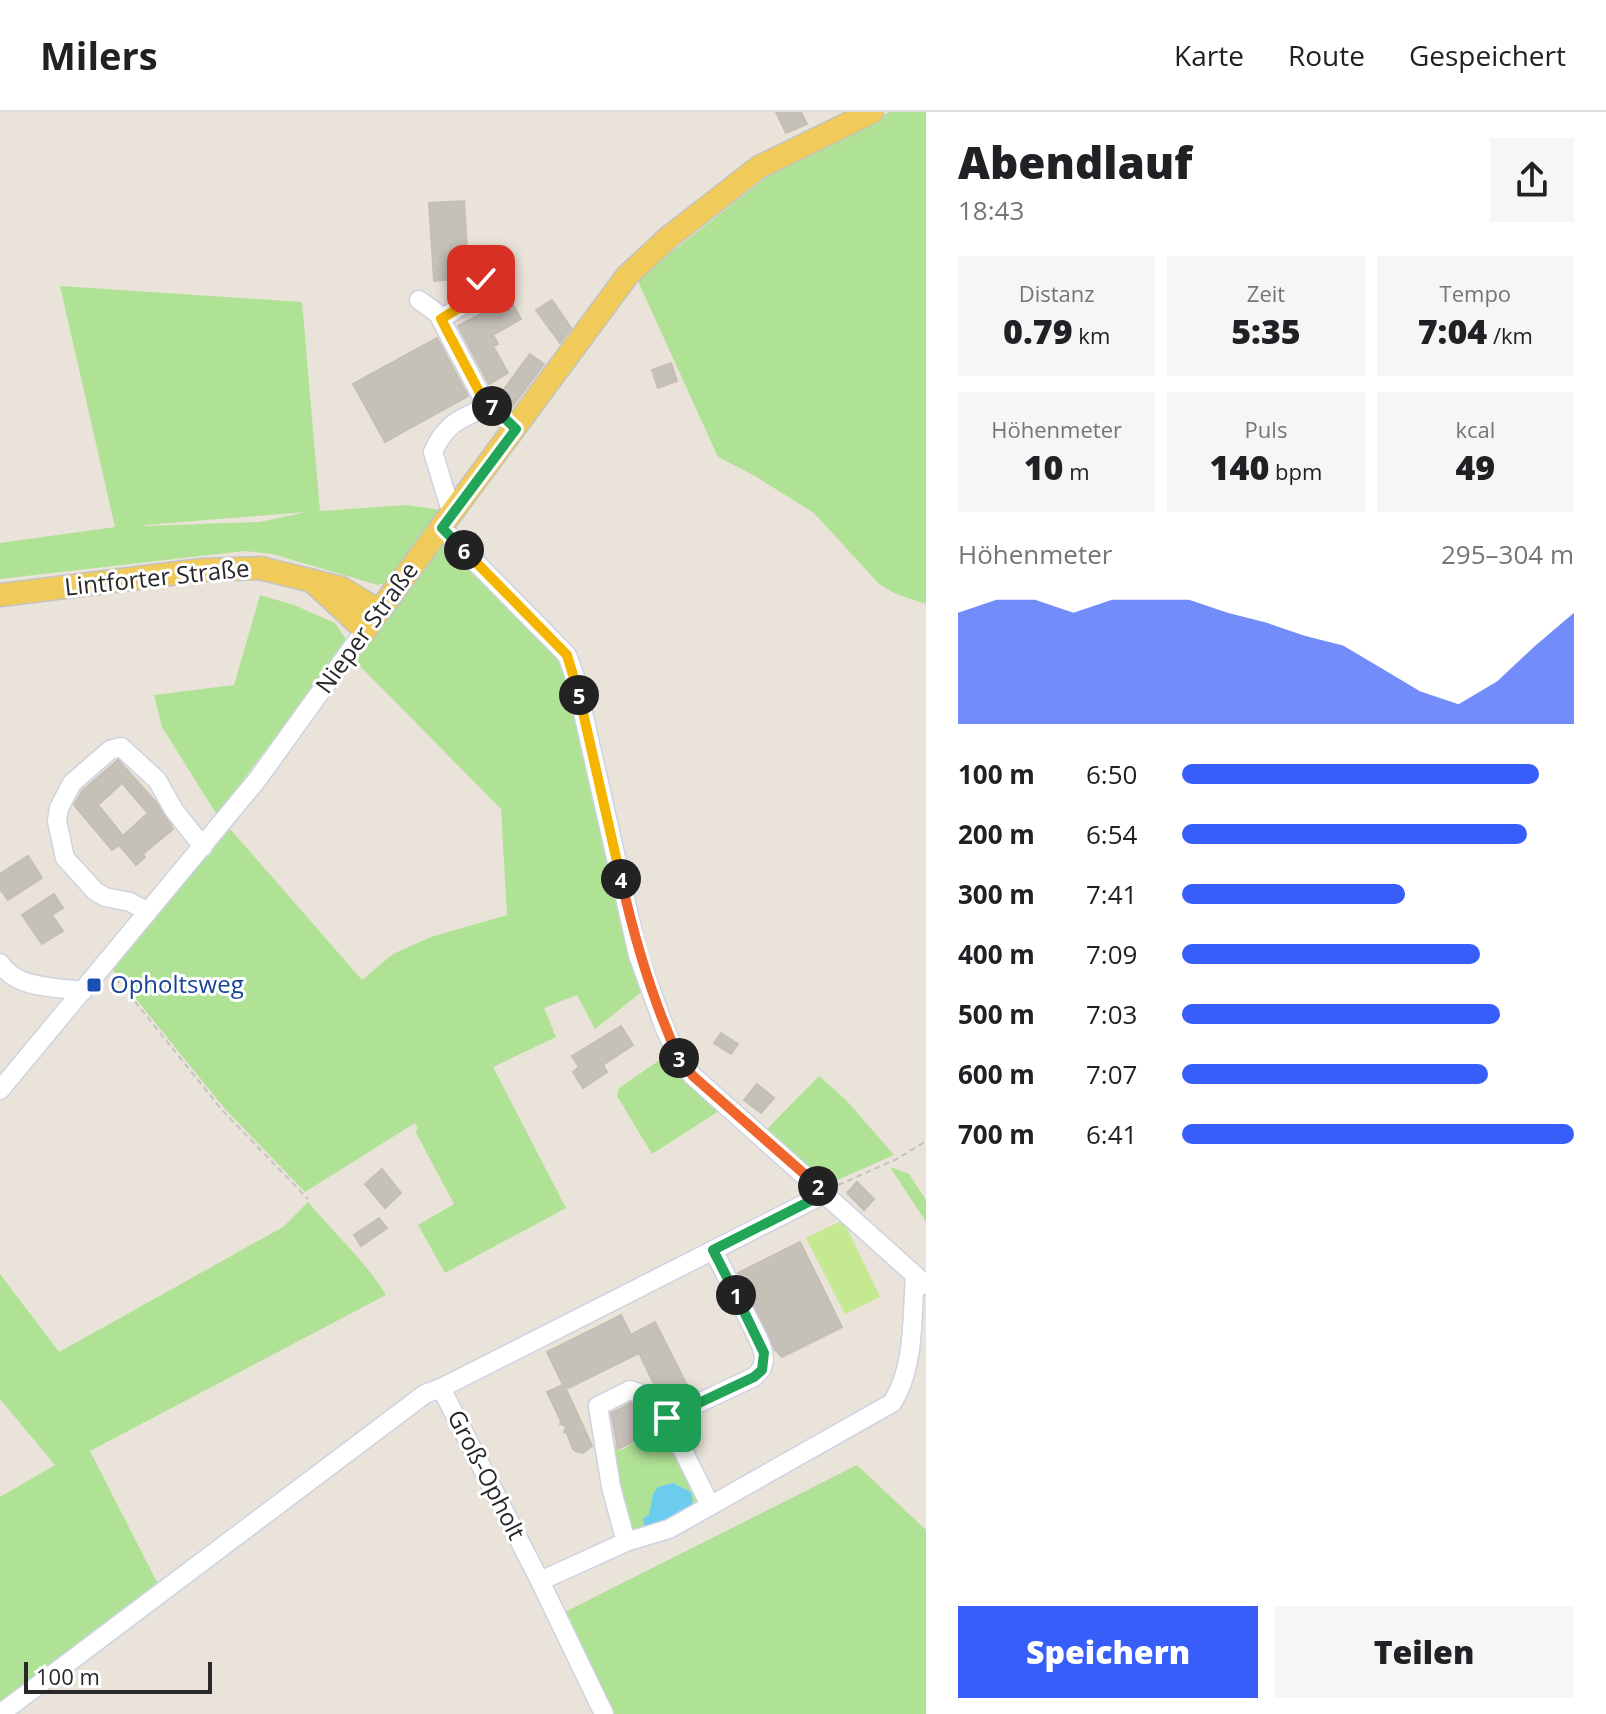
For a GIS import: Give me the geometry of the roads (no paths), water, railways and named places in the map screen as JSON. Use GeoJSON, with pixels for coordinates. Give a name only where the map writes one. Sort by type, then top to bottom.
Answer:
{"type":"FeatureCollection","features":[{"type":"Feature","properties":{"kind":"main road","name":"Nieper Straße"},"geometry":{"type":"LineString","coordinates":[[365,630],[627,276],[669,237],[759,167],[872,112]]}},
{"type":"Feature","properties":{"kind":"main road","name":"Lintforter Straße"},"geometry":{"type":"LineString","coordinates":[[0,595],[231,567],[260,568],[341,588],[379,611]]}},
{"type":"Feature","properties":{"kind":"main road","name":"Lintforter Straße"},"geometry":{"type":"LineString","coordinates":[[312,581],[365,630]]}},
{"type":"Feature","properties":{"kind":"street"},"geometry":{"type":"LineString","coordinates":[[441,319],[476,297],[481,279]]}},
{"type":"Feature","properties":{"kind":"street"},"geometry":{"type":"LineString","coordinates":[[419,300],[438,314],[482,397],[516,429]]}},
{"type":"Feature","properties":{"kind":"street"},"geometry":{"type":"LineString","coordinates":[[491,405],[442,431],[433,452],[447,521],[567,655],[575,677],[638,955],[679,1059],[693,1076],[920,1280],[901,1390],[892,1403],[669,1529],[626,1542],[540,1581]]}},
{"type":"Feature","properties":{"kind":"street","name":"Nieper Straße"},"geometry":{"type":"LineString","coordinates":[[0,1090],[257,780],[365,630]]}},
{"type":"Feature","properties":{"kind":"street"},"geometry":{"type":"LineString","coordinates":[[148,912],[130,902],[105,897],[95,891],[65,858],[57,821],[59,808],[72,783],[110,750],[121,747],[157,780],[174,810],[203,847]]}},
{"type":"Feature","properties":{"kind":"street"},"geometry":{"type":"LineString","coordinates":[[0,963],[16,981],[83,991]]}},
{"type":"Feature","properties":{"kind":"street"},"geometry":{"type":"LineString","coordinates":[[441,1388],[826,1193]]}},
{"type":"Feature","properties":{"kind":"street"},"geometry":{"type":"LineString","coordinates":[[667,1418],[754,1377],[762,1370],[764,1363],[758,1338],[713,1250]]}},
{"type":"Feature","properties":{"kind":"street","name":"Groß-Opholt"},"geometry":{"type":"LineString","coordinates":[[0,1714],[425,1394],[441,1388],[604,1714]]}},
{"type":"Feature","properties":{"kind":"street"},"geometry":{"type":"LineString","coordinates":[[626,1542],[611,1487],[598,1406],[630,1390],[658,1400],[710,1505]]}},
{"type":"Feature","properties":{"kind":"water"},"geometry":{"type":"Polygon","coordinates":[[[673,1483],[691,1492],[693,1505],[670,1520],[644,1525],[643,1518],[649,1515],[653,1494],[658,1487],[673,1483]]]}},
{"type":"Feature","properties":{"kind":"place","name":"Opholtsweg"},"geometry":{"type":"Point","coordinates":[94,985]}}]}
